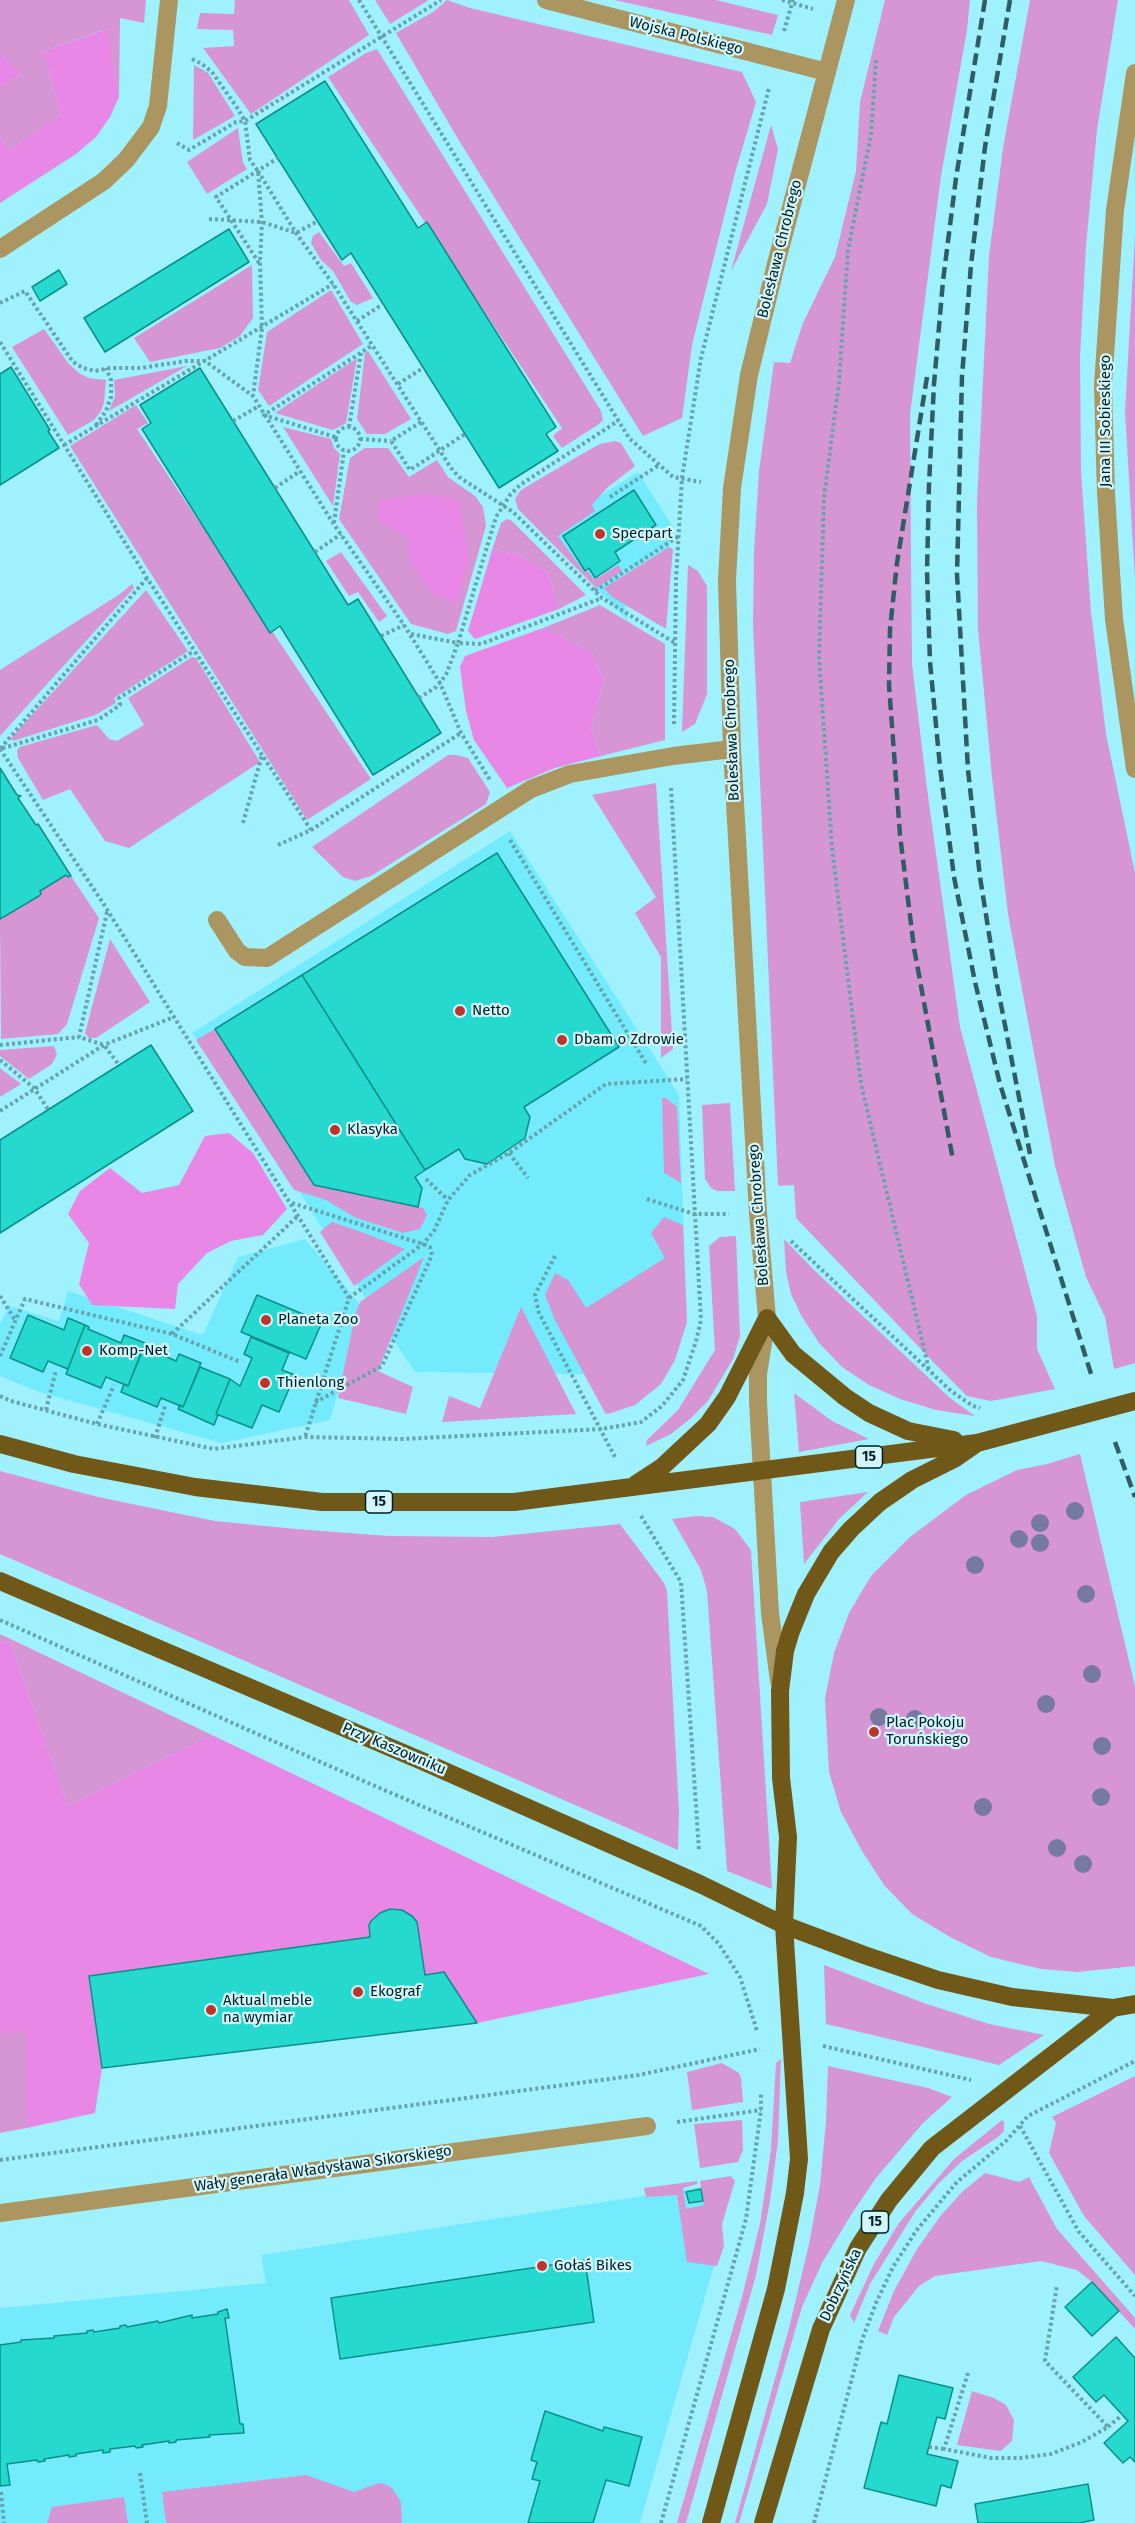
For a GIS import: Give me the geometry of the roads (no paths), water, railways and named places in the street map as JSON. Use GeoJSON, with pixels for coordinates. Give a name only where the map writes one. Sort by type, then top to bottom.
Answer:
{"type":"FeatureCollection","features":[{"type":"Feature","properties":{"kind":"main road"},"geometry":{"type":"LineString","coordinates":[[629,1488],[649,1478],[708,1424],[728,1396],[767,1318],[793,1354],[807,1368],[869,1413],[908,1431],[977,1443]]}},
{"type":"Feature","properties":{"kind":"main road","name":"15"},"geometry":{"type":"LineString","coordinates":[[0,1444],[74,1464],[195,1487],[322,1502],[514,1502],[977,1443],[1135,1401]]}},
{"type":"Feature","properties":{"kind":"main road"},"geometry":{"type":"LineString","coordinates":[[711,2523],[776,2289],[795,2193],[799,2136],[784,1925],[788,1837],[781,1778],[780,1691],[785,1651],[806,1594],[831,1552],[851,1529],[880,1502],[912,1480],[954,1459],[977,1443]]}},
{"type":"Feature","properties":{"kind":"main road","name":"Przy Kaszowniku"},"geometry":{"type":"LineString","coordinates":[[0,1581],[433,1766],[700,1884],[784,1925]]}},
{"type":"Feature","properties":{"kind":"main road"},"geometry":{"type":"LineString","coordinates":[[784,1925],[938,1980],[1012,1997],[1113,2008]]}},
{"type":"Feature","properties":{"kind":"main road","name":"15"},"geometry":{"type":"LineString","coordinates":[[1113,2008],[1135,2004]]}},
{"type":"Feature","properties":{"kind":"main road","name":"Dobrzyńska"},"geometry":{"type":"LineString","coordinates":[[764,2523],[821,2329],[858,2248],[889,2200],[932,2148],[1113,2008]]}},
{"type":"Feature","properties":{"kind":"street"},"geometry":{"type":"LineString","coordinates":[[0,249],[104,181],[138,145],[151,127],[158,106],[169,0]]}},
{"type":"Feature","properties":{"kind":"street","name":"Wojska Polskiego"},"geometry":{"type":"LineString","coordinates":[[546,0],[826,72]]}},
{"type":"Feature","properties":{"kind":"street","name":"Bolesława Chrobrego"},"geometry":{"type":"LineString","coordinates":[[780,1691],[770,1613],[761,1471],[758,1374],[767,1318],[758,1213],[732,749],[727,580],[732,488],[749,375],[846,0]]}},
{"type":"Feature","properties":{"kind":"street","name":"Jana III Sobieskiego"},"geometry":{"type":"LineString","coordinates":[[1135,73],[1115,210],[1103,385],[1106,493],[1114,619],[1135,769]]}},
{"type":"Feature","properties":{"kind":"street"},"geometry":{"type":"LineString","coordinates":[[217,920],[237,951],[245,957],[267,958],[493,812],[570,774],[674,756],[732,749]]}},
{"type":"Feature","properties":{"kind":"street","name":"Wały generała Władysława Sikorskiego"},"geometry":{"type":"LineString","coordinates":[[0,2213],[647,2126]]}},
{"type":"Feature","properties":{"kind":"railway"},"geometry":{"type":"LineString","coordinates":[[985,0],[956,178],[943,281],[934,384],[927,572],[930,662],[954,877],[975,982],[1000,1084],[1092,1377]]}},
{"type":"Feature","properties":{"kind":"railway"},"geometry":{"type":"LineString","coordinates":[[1010,0],[985,147],[971,265],[962,376],[957,574],[968,770],[980,877],[997,984],[1030,1154]]}},
{"type":"Feature","properties":{"kind":"railway"},"geometry":{"type":"LineString","coordinates":[[927,377],[897,563],[890,629],[889,685],[900,835],[914,948],[953,1160]]}},
{"type":"Feature","properties":{"kind":"railway"},"geometry":{"type":"LineString","coordinates":[[1115,1442],[1135,1497]]}},
{"type":"Feature","properties":{"kind":"place","name":"Specpart"},"geometry":{"type":"Point","coordinates":[600,534]}},
{"type":"Feature","properties":{"kind":"place","name":"Netto"},"geometry":{"type":"Point","coordinates":[460,1011]}},
{"type":"Feature","properties":{"kind":"place","name":"Dbam o Zdrowie"},"geometry":{"type":"Point","coordinates":[562,1040]}},
{"type":"Feature","properties":{"kind":"place","name":"Klasyka"},"geometry":{"type":"Point","coordinates":[335,1130]}},
{"type":"Feature","properties":{"kind":"place","name":"Planeta Zoo"},"geometry":{"type":"Point","coordinates":[266,1320]}},
{"type":"Feature","properties":{"kind":"place","name":"Komp-Net"},"geometry":{"type":"Point","coordinates":[87,1351]}},
{"type":"Feature","properties":{"kind":"place","name":"Thienlong"},"geometry":{"type":"Point","coordinates":[265,1383]}},
{"type":"Feature","properties":{"kind":"place","name":"Plac Pokoju Toruńskiego"},"geometry":{"type":"Point","coordinates":[874,1732]}},
{"type":"Feature","properties":{"kind":"place","name":"Ekograf"},"geometry":{"type":"Point","coordinates":[358,1992]}},
{"type":"Feature","properties":{"kind":"place","name":"Aktual meble na wymiar"},"geometry":{"type":"Point","coordinates":[211,2010]}},
{"type":"Feature","properties":{"kind":"place","name":"Gołaś Bikes"},"geometry":{"type":"Point","coordinates":[542,2266]}}]}
